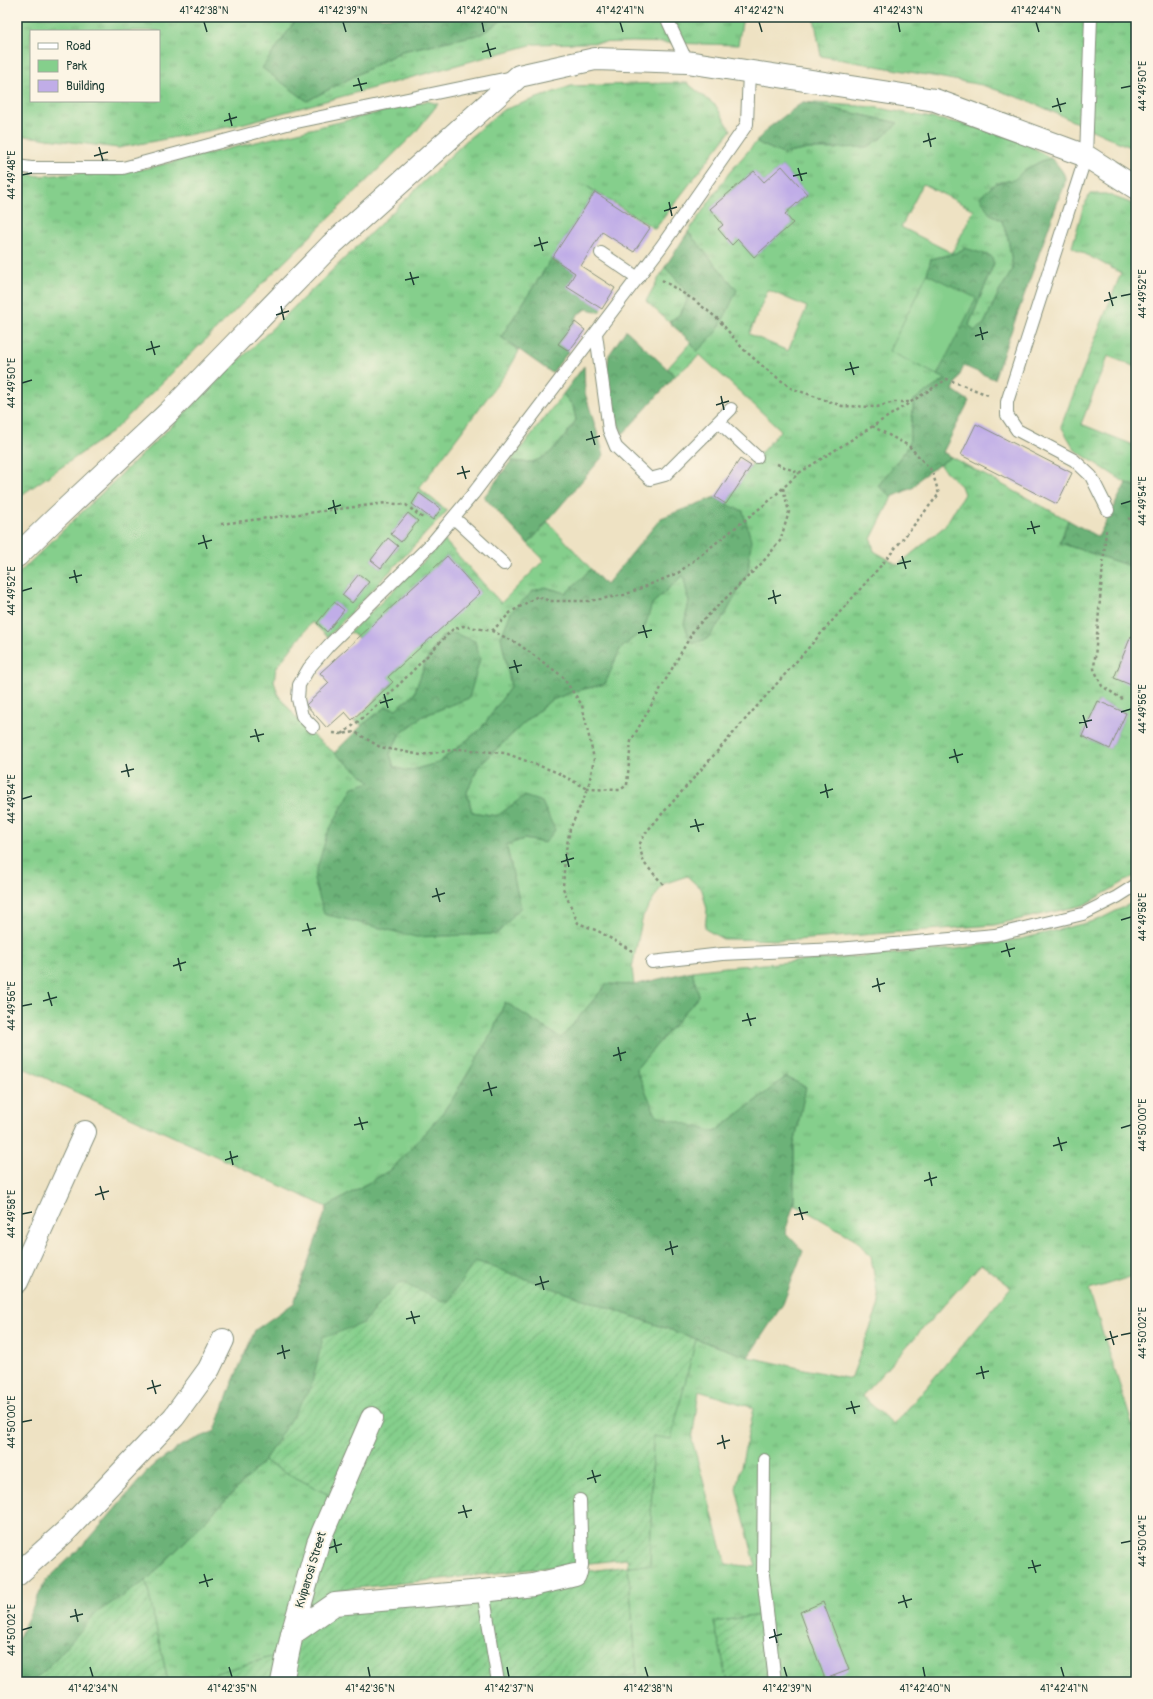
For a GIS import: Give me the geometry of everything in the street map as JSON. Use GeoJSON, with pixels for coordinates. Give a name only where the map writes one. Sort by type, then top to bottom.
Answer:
{"type":"FeatureCollection","features":[{"type":"Feature","properties":{"kind":"street"},"geometry":{"type":"LineString","coordinates":[[17,556],[169,412],[331,245],[518,76],[595,59],[687,62],[935,100],[1086,156],[1136,188]]}},
{"type":"Feature","properties":{"kind":"street"},"geometry":{"type":"LineString","coordinates":[[17,1282],[85,1132]]}},
{"type":"Feature","properties":{"kind":"street"},"geometry":{"type":"LineString","coordinates":[[17,1575],[65,1532],[174,1417],[209,1369],[223,1340]]}},
{"type":"Feature","properties":{"kind":"street","name":"Kviparosi Street"},"geometry":{"type":"LineString","coordinates":[[282,1682],[292,1634],[318,1543],[372,1418]]}},
{"type":"Feature","properties":{"kind":"street"},"geometry":{"type":"LineString","coordinates":[[292,1634],[335,1604],[533,1585],[575,1575]]}},
{"type":"Feature","properties":{"kind":"lane"},"geometry":{"type":"LineString","coordinates":[[666,17],[687,62]]}},
{"type":"Feature","properties":{"kind":"lane"},"geometry":{"type":"LineString","coordinates":[[1092,17],[1086,156],[1008,402],[1007,416],[1017,430],[1074,460],[1091,476],[1108,510]]}},
{"type":"Feature","properties":{"kind":"lane"},"geometry":{"type":"LineString","coordinates":[[313,728],[302,716],[298,699],[299,685],[309,668],[329,645],[440,534],[454,518],[474,494],[641,274],[747,124],[749,71]]}},
{"type":"Feature","properties":{"kind":"lane"},"geometry":{"type":"LineString","coordinates":[[17,166],[31,168],[123,168],[287,124],[518,76]]}},
{"type":"Feature","properties":{"kind":"lane"},"geometry":{"type":"LineString","coordinates":[[600,253],[641,274]]}},
{"type":"Feature","properties":{"kind":"lane"},"geometry":{"type":"LineString","coordinates":[[596,334],[608,430],[616,447],[650,479],[665,475],[731,409]]}},
{"type":"Feature","properties":{"kind":"lane"},"geometry":{"type":"LineString","coordinates":[[719,422],[757,457]]}},
{"type":"Feature","properties":{"kind":"lane"},"geometry":{"type":"LineString","coordinates":[[454,518],[504,564]]}},
{"type":"Feature","properties":{"kind":"lane"},"geometry":{"type":"LineString","coordinates":[[652,962],[722,954],[838,949],[995,935],[1083,914],[1117,897],[1136,885]]}},
{"type":"Feature","properties":{"kind":"lane"},"geometry":{"type":"LineString","coordinates":[[764,1460],[763,1575],[776,1682]]}},
{"type":"Feature","properties":{"kind":"lane"},"geometry":{"type":"LineString","coordinates":[[575,1575],[581,1573],[582,1565],[580,1500]]}},
{"type":"Feature","properties":{"kind":"lane"},"geometry":{"type":"LineString","coordinates":[[483,1591],[498,1682]]}},
{"type":"Feature","properties":{"kind":"path"},"geometry":{"type":"LineString","coordinates":[[641,274],[694,300],[718,319],[743,349],[791,388],[842,406],[877,407],[894,402],[910,402]]}},
{"type":"Feature","properties":{"kind":"path"},"geometry":{"type":"LineString","coordinates":[[492,631],[496,625],[511,612],[538,596],[549,601],[589,601],[624,595],[678,573],[764,505],[799,473],[947,379],[1008,402]]}},
{"type":"Feature","properties":{"kind":"path"},"geometry":{"type":"LineString","coordinates":[[663,884],[644,863],[639,845],[647,831],[884,562],[939,494],[932,472],[909,446],[872,426]]}},
{"type":"Feature","properties":{"kind":"path"},"geometry":{"type":"LineString","coordinates":[[757,457],[799,473]]}},
{"type":"Feature","properties":{"kind":"path"},"geometry":{"type":"LineString","coordinates":[[313,728],[342,734],[355,732],[380,747],[421,755],[458,749],[505,753],[556,772],[588,789],[620,790],[627,785],[631,741],[695,628],[762,563],[780,541],[789,512],[783,488]]}},
{"type":"Feature","properties":{"kind":"path"},"geometry":{"type":"LineString","coordinates":[[221,524],[386,503],[406,505],[440,534]]}},
{"type":"Feature","properties":{"kind":"path"},"geometry":{"type":"LineString","coordinates":[[1108,510],[1094,669],[1102,686],[1122,699]]}},
{"type":"Feature","properties":{"kind":"path"},"geometry":{"type":"LineString","coordinates":[[342,734],[362,719],[390,694],[452,630],[463,626],[487,629],[517,643],[562,676],[582,705],[594,759],[588,789],[570,829],[565,855],[563,888],[578,923],[598,931],[652,962]]}},
{"type":"Feature","properties":{"kind":"green space"},"geometry":{"type":"Polygon","coordinates":[[[18,17],[298,17],[263,68],[307,101],[402,51],[481,34],[507,17],[743,17],[738,45],[634,42],[534,44],[234,126],[118,148],[17,135],[18,17]]]}},
{"type":"Feature","properties":{"kind":"green space"},"geometry":{"type":"Polygon","coordinates":[[[298,17],[507,17],[481,34],[402,51],[307,101],[262,68],[298,17]]]}},
{"type":"Feature","properties":{"kind":"green space"},"geometry":{"type":"Polygon","coordinates":[[[814,17],[1136,17],[1136,150],[1029,101],[982,85],[821,56],[814,17]]]}},
{"type":"Feature","properties":{"kind":"green space"},"geometry":{"type":"Polygon","coordinates":[[[687,83],[716,106],[731,130],[655,229],[585,185],[595,192],[501,337],[519,351],[509,369],[419,488],[447,511],[328,637],[312,622],[276,668],[274,681],[278,695],[308,732],[372,782],[511,864],[506,845],[524,839],[545,843],[497,816],[472,812],[467,792],[478,767],[524,723],[550,701],[572,692],[605,684],[620,649],[644,629],[652,604],[684,574],[689,602],[684,624],[707,639],[725,615],[748,572],[743,512],[726,504],[757,457],[781,430],[700,355],[675,376],[668,368],[737,290],[688,232],[729,173],[756,142],[783,154],[808,149],[836,149],[898,123],[803,102],[873,107],[964,124],[1020,140],[1051,158],[1024,170],[1014,180],[996,183],[989,213],[1002,221],[1008,238],[1013,269],[999,292],[984,324],[974,331],[969,325],[994,263],[965,248],[956,253],[931,259],[927,274],[890,351],[947,379],[914,400],[909,446],[878,486],[892,497],[871,539],[874,551],[898,565],[945,526],[964,494],[961,486],[939,465],[951,457],[1068,520],[1060,543],[1136,568],[1136,639],[1131,637],[1114,677],[1136,687],[1136,875],[1084,905],[994,925],[796,940],[723,939],[705,929],[707,909],[702,890],[687,876],[663,884],[643,916],[632,968],[634,985],[607,984],[561,1039],[505,1002],[492,1033],[453,1098],[440,1116],[392,1169],[327,1207],[17,1065],[17,575],[468,139],[503,110],[571,86],[687,83]],[[782,166],[764,182],[754,171],[710,209],[723,225],[718,229],[731,244],[738,239],[754,257],[793,223],[785,214],[807,194],[782,166]],[[923,184],[901,227],[952,253],[974,210],[923,184]],[[768,290],[749,334],[788,351],[807,307],[768,290]],[[419,494],[412,504],[433,520],[441,509],[419,494]],[[408,513],[391,534],[401,542],[418,521],[408,513]],[[388,539],[371,560],[381,568],[398,547],[388,539]],[[359,574],[342,595],[352,603],[369,582],[359,574]],[[334,602],[327,631],[344,610],[334,602]],[[1098,701],[1082,736],[1110,749],[1126,713],[1098,701]]]}},
{"type":"Feature","properties":{"kind":"green space"},"geometry":{"type":"Polygon","coordinates":[[[427,101],[438,104],[414,134],[112,432],[17,498],[17,173],[40,176],[144,169],[427,101]]]}},
{"type":"Feature","properties":{"kind":"green space"},"geometry":{"type":"Polygon","coordinates":[[[803,102],[898,123],[883,137],[867,147],[808,149],[783,154],[756,142],[767,129],[803,102]]]}},
{"type":"Feature","properties":{"kind":"green space"},"geometry":{"type":"Polygon","coordinates":[[[1051,158],[1064,174],[1064,187],[994,379],[964,366],[953,390],[969,401],[943,452],[951,457],[921,477],[914,487],[892,497],[878,486],[909,446],[914,400],[946,379],[937,375],[975,298],[927,274],[931,259],[956,253],[965,248],[991,256],[994,263],[969,325],[974,331],[984,324],[999,292],[1013,269],[1008,238],[1002,221],[989,213],[980,197],[996,183],[1014,180],[1024,170],[1051,158]]]}},
{"type":"Feature","properties":{"kind":"green space"},"geometry":{"type":"Polygon","coordinates":[[[1090,194],[1106,194],[1136,205],[1136,367],[1108,356],[1081,424],[1136,446],[1136,487],[1126,483],[1075,450],[1061,426],[1121,273],[1072,247],[1083,208],[1090,194]]]}},
{"type":"Feature","properties":{"kind":"green space"},"geometry":{"type":"Polygon","coordinates":[[[688,232],[737,290],[717,331],[697,352],[690,341],[669,322],[680,314],[687,301],[683,287],[665,267],[688,232]]]}},
{"type":"Feature","properties":{"kind":"green space"},"geometry":{"type":"Polygon","coordinates":[[[552,258],[575,273],[567,287],[602,309],[599,312],[587,309],[578,314],[575,322],[559,344],[569,351],[552,373],[501,337],[552,258]]]}},
{"type":"Feature","properties":{"kind":"green space"},"geometry":{"type":"Polygon","coordinates":[[[665,267],[683,287],[687,301],[680,314],[669,322],[646,301],[665,267]]]}},
{"type":"Feature","properties":{"kind":"green space"},"geometry":{"type":"Polygon","coordinates":[[[927,274],[976,298],[937,375],[889,351],[927,274]]]}},
{"type":"Feature","properties":{"kind":"green space"},"geometry":{"type":"Polygon","coordinates":[[[626,330],[675,376],[623,434],[611,410],[606,380],[609,355],[626,330]]]}},
{"type":"Feature","properties":{"kind":"green space"},"geometry":{"type":"Polygon","coordinates":[[[584,366],[585,393],[604,455],[528,544],[484,497],[511,461],[528,462],[538,460],[551,452],[562,440],[576,420],[573,406],[563,394],[584,366]]]}},
{"type":"Feature","properties":{"kind":"green space"},"geometry":{"type":"Polygon","coordinates":[[[563,394],[573,406],[576,420],[562,440],[551,452],[538,460],[528,462],[511,461],[563,394]]]}},
{"type":"Feature","properties":{"kind":"green space"},"geometry":{"type":"Polygon","coordinates":[[[1126,483],[1136,487],[1136,568],[1060,543],[1068,520],[1098,537],[1126,483]]]}},
{"type":"Feature","properties":{"kind":"green space"},"geometry":{"type":"Polygon","coordinates":[[[715,497],[726,504],[743,511],[751,540],[748,572],[725,615],[707,639],[692,644],[684,624],[689,602],[683,575],[652,604],[644,629],[620,649],[605,684],[572,692],[550,701],[524,723],[478,767],[467,792],[472,812],[497,816],[524,796],[542,802],[555,830],[545,843],[524,839],[506,845],[521,907],[497,934],[416,937],[324,914],[314,879],[327,834],[353,787],[371,782],[334,753],[362,725],[386,707],[396,709],[414,694],[426,661],[441,637],[454,633],[475,641],[480,659],[469,698],[423,716],[399,735],[390,754],[394,767],[408,771],[438,763],[481,729],[511,686],[501,637],[511,612],[533,591],[545,587],[566,593],[591,569],[606,585],[661,518],[715,497]]]}},
{"type":"Feature","properties":{"kind":"green space"},"geometry":{"type":"Polygon","coordinates":[[[548,522],[591,569],[566,593],[545,587],[533,591],[501,637],[511,686],[481,729],[438,763],[408,771],[394,767],[390,754],[399,735],[423,716],[469,698],[426,661],[414,694],[396,709],[386,707],[362,725],[354,721],[393,682],[388,677],[480,592],[447,556],[358,638],[350,632],[445,541],[501,603],[544,560],[528,544],[548,522]]]}},
{"type":"Feature","properties":{"kind":"green space"},"geometry":{"type":"Polygon","coordinates":[[[1136,901],[1136,1275],[1089,1290],[1136,1436],[1136,1682],[769,1682],[760,1615],[714,1622],[728,1682],[601,1682],[637,1674],[628,1566],[650,1564],[653,1435],[671,1438],[696,1339],[748,1357],[851,1379],[879,1304],[871,1257],[855,1239],[794,1204],[794,1145],[805,1087],[786,1077],[715,1132],[656,1116],[636,1069],[699,996],[692,971],[956,949],[1021,939],[1098,920],[1136,901]],[[981,1264],[862,1396],[894,1425],[1011,1287],[981,1264]],[[699,1391],[692,1440],[726,1564],[756,1567],[736,1489],[754,1408],[699,1391]]]}},
{"type":"Feature","properties":{"kind":"green space"},"geometry":{"type":"Polygon","coordinates":[[[692,971],[699,996],[636,1069],[656,1115],[715,1132],[786,1077],[806,1087],[794,1145],[794,1204],[785,1232],[803,1251],[783,1304],[748,1357],[475,1261],[448,1303],[377,1306],[364,1323],[323,1339],[311,1387],[264,1461],[146,1581],[96,1613],[48,1668],[32,1682],[17,1682],[17,1641],[45,1582],[90,1538],[150,1468],[182,1445],[215,1431],[231,1386],[255,1330],[294,1303],[327,1207],[392,1169],[440,1116],[453,1098],[492,1033],[505,1002],[561,1038],[607,984],[634,985],[692,971]]]}},
{"type":"Feature","properties":{"kind":"green space"},"geometry":{"type":"Polygon","coordinates":[[[475,1261],[696,1339],[671,1439],[653,1436],[650,1565],[628,1566],[627,1559],[338,1590],[304,1619],[337,1499],[264,1461],[311,1387],[323,1338],[364,1323],[377,1306],[400,1282],[447,1303],[475,1261]]]}},
{"type":"Feature","properties":{"kind":"green space"},"geometry":{"type":"Polygon","coordinates":[[[264,1461],[337,1499],[288,1652],[186,1682],[168,1682],[146,1581],[264,1461]]]}},
{"type":"Feature","properties":{"kind":"green space"},"geometry":{"type":"Polygon","coordinates":[[[628,1566],[637,1674],[601,1682],[186,1682],[288,1652],[335,1604],[628,1566]]]}},
{"type":"Feature","properties":{"kind":"green space"},"geometry":{"type":"Polygon","coordinates":[[[146,1581],[168,1682],[32,1682],[48,1668],[96,1613],[146,1581]]]}},
{"type":"Feature","properties":{"kind":"green space"},"geometry":{"type":"Polygon","coordinates":[[[761,1615],[769,1682],[728,1682],[714,1622],[761,1615]]]}},
{"type":"Feature","properties":{"kind":"building"},"geometry":{"type":"Polygon","coordinates":[[[782,166],[807,194],[785,214],[793,223],[754,257],[738,239],[732,245],[718,229],[723,225],[710,209],[754,171],[764,182],[782,166]]]}},
{"type":"Feature","properties":{"kind":"building"},"geometry":{"type":"Polygon","coordinates":[[[595,192],[650,228],[634,252],[602,232],[581,266],[615,288],[602,309],[567,287],[575,273],[552,258],[595,192]]]}},
{"type":"Feature","properties":{"kind":"building"},"geometry":{"type":"Polygon","coordinates":[[[575,322],[585,330],[569,351],[558,344],[575,322]]]}},
{"type":"Feature","properties":{"kind":"building"},"geometry":{"type":"Polygon","coordinates":[[[976,424],[1072,473],[1057,504],[961,455],[976,424]]]}},
{"type":"Feature","properties":{"kind":"building"},"geometry":{"type":"Polygon","coordinates":[[[740,459],[751,466],[726,504],[715,497],[740,459]]]}},
{"type":"Feature","properties":{"kind":"building"},"geometry":{"type":"Polygon","coordinates":[[[419,493],[441,509],[433,520],[412,504],[419,493]]]}},
{"type":"Feature","properties":{"kind":"building"},"geometry":{"type":"Polygon","coordinates":[[[408,513],[418,521],[401,542],[391,534],[408,513]]]}},
{"type":"Feature","properties":{"kind":"building"},"geometry":{"type":"Polygon","coordinates":[[[388,538],[398,546],[381,568],[371,560],[388,538]]]}},
{"type":"Feature","properties":{"kind":"building"},"geometry":{"type":"Polygon","coordinates":[[[447,556],[480,593],[388,677],[393,682],[352,720],[345,712],[327,728],[306,705],[329,683],[320,673],[447,556]]]}},
{"type":"Feature","properties":{"kind":"building"},"geometry":{"type":"Polygon","coordinates":[[[359,574],[369,582],[352,603],[342,595],[359,574]]]}},
{"type":"Feature","properties":{"kind":"building"},"geometry":{"type":"Polygon","coordinates":[[[334,602],[344,610],[327,632],[317,623],[334,602]]]}},
{"type":"Feature","properties":{"kind":"building"},"geometry":{"type":"Polygon","coordinates":[[[1131,636],[1136,639],[1136,687],[1114,678],[1131,636]]]}},
{"type":"Feature","properties":{"kind":"building"},"geometry":{"type":"Polygon","coordinates":[[[1098,701],[1126,713],[1110,749],[1082,736],[1098,701]]]}},
{"type":"Feature","properties":{"kind":"building"},"geometry":{"type":"Polygon","coordinates":[[[823,1602],[849,1670],[825,1679],[800,1612],[823,1602]]]}}]}
